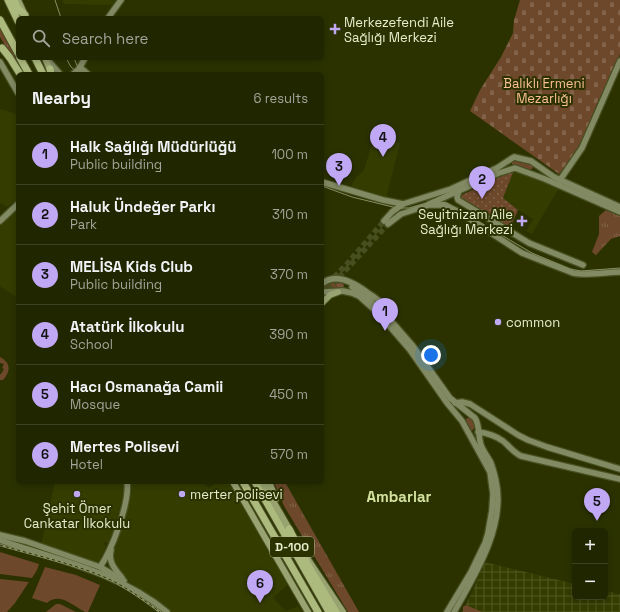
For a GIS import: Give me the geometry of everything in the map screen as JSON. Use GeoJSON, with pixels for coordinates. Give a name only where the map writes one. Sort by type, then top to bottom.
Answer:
{"type":"FeatureCollection","features":[{"type":"Feature","properties":{"kind":"highway"},"geometry":{"type":"LineString","coordinates":[[8,0],[16,17]]}},
{"type":"Feature","properties":{"kind":"highway"},"geometry":{"type":"LineString","coordinates":[[14,0],[18,9],[24,16]]}},
{"type":"Feature","properties":{"kind":"highway"},"geometry":{"type":"LineString","coordinates":[[0,20],[16,50]]}},
{"type":"Feature","properties":{"kind":"highway"},"geometry":{"type":"LineString","coordinates":[[1,47],[19,72]]}},
{"type":"Feature","properties":{"kind":"highway"},"geometry":{"type":"LineString","coordinates":[[21,60],[28,72]]}},
{"type":"Feature","properties":{"kind":"highway"},"geometry":{"type":"LineString","coordinates":[[36,60],[42,72]]}},
{"type":"Feature","properties":{"kind":"highway","name":"D-100"},"geometry":{"type":"LineString","coordinates":[[243,484],[318,612]]}},
{"type":"Feature","properties":{"kind":"highway","name":"D-100"},"geometry":{"type":"LineString","coordinates":[[256,484],[329,612]]}},
{"type":"Feature","properties":{"kind":"highway"},"geometry":{"type":"LineString","coordinates":[[289,529],[309,567],[336,612]]}},
{"type":"Feature","properties":{"kind":"highway"},"geometry":{"type":"LineString","coordinates":[[302,584],[314,612]]}},
{"type":"Feature","properties":{"kind":"main road"},"geometry":{"type":"LineString","coordinates":[[18,0],[25,16]]}},
{"type":"Feature","properties":{"kind":"main road"},"geometry":{"type":"LineString","coordinates":[[113,16],[122,0]]}},
{"type":"Feature","properties":{"kind":"main road"},"geometry":{"type":"LineString","coordinates":[[110,16],[117,8]]}},
{"type":"Feature","properties":{"kind":"main road"},"geometry":{"type":"LineString","coordinates":[[1,47],[16,74]]}},
{"type":"Feature","properties":{"kind":"main road"},"geometry":{"type":"LineString","coordinates":[[46,60],[51,72]]}},
{"type":"Feature","properties":{"kind":"main road"},"geometry":{"type":"LineString","coordinates":[[47,60],[58,72]]}},
{"type":"Feature","properties":{"kind":"main road"},"geometry":{"type":"LineString","coordinates":[[80,71],[85,60]]}},
{"type":"Feature","properties":{"kind":"main road"},"geometry":{"type":"LineString","coordinates":[[560,180],[582,148],[620,60]]}},
{"type":"Feature","properties":{"kind":"main road"},"geometry":{"type":"LineString","coordinates":[[0,62],[16,90]]}},
{"type":"Feature","properties":{"kind":"main road"},"geometry":{"type":"LineString","coordinates":[[620,207],[554,177],[534,163],[514,157],[496,168],[454,188],[403,204],[392,212],[386,223],[401,214],[423,207],[512,168],[519,168],[620,212]]}},
{"type":"Feature","properties":{"kind":"main road"},"geometry":{"type":"LineString","coordinates":[[508,160],[508,164],[512,168]]}},
{"type":"Feature","properties":{"kind":"main road"},"geometry":{"type":"LineString","coordinates":[[530,173],[535,170],[534,163]]}},
{"type":"Feature","properties":{"kind":"main road"},"geometry":{"type":"LineString","coordinates":[[324,183],[403,204]]}},
{"type":"Feature","properties":{"kind":"main road"},"geometry":{"type":"LineString","coordinates":[[459,191],[456,197],[458,200],[529,243],[583,265]]}},
{"type":"Feature","properties":{"kind":"main road"},"geometry":{"type":"LineString","coordinates":[[423,207],[438,204],[449,207],[522,253],[577,274],[620,272]]}},
{"type":"Feature","properties":{"kind":"main road"},"geometry":{"type":"LineString","coordinates":[[0,221],[16,206]]}},
{"type":"Feature","properties":{"kind":"main road"},"geometry":{"type":"LineString","coordinates":[[324,283],[336,279],[348,280],[370,294],[382,305],[386,314]]}},
{"type":"Feature","properties":{"kind":"main road"},"geometry":{"type":"LineString","coordinates":[[324,301],[330,295],[347,287],[348,280]]}},
{"type":"Feature","properties":{"kind":"main road"},"geometry":{"type":"LineString","coordinates":[[352,287],[386,314],[413,346],[446,393],[477,422],[478,433],[484,452],[492,467],[497,483],[498,498],[495,525],[486,553],[447,612]]}},
{"type":"Feature","properties":{"kind":"main road"},"geometry":{"type":"LineString","coordinates":[[324,291],[352,293],[359,296],[379,314],[410,350],[447,403],[462,421],[490,472],[493,494],[488,533],[473,573],[454,612]]}},
{"type":"Feature","properties":{"kind":"main road"},"geometry":{"type":"LineString","coordinates":[[455,403],[462,402],[470,404],[518,435],[547,447],[620,469]]}},
{"type":"Feature","properties":{"kind":"main road"},"geometry":{"type":"LineString","coordinates":[[462,421],[463,416],[469,413]]}},
{"type":"Feature","properties":{"kind":"main road"},"geometry":{"type":"LineString","coordinates":[[469,433],[474,435],[478,433],[492,435],[502,441],[516,454],[521,456],[620,479]]}},
{"type":"Feature","properties":{"kind":"main road"},"geometry":{"type":"LineString","coordinates":[[92,569],[100,567],[112,543],[126,498],[127,484]]}},
{"type":"Feature","properties":{"kind":"main road"},"geometry":{"type":"LineString","coordinates":[[234,484],[308,612]]}},
{"type":"Feature","properties":{"kind":"main road"},"geometry":{"type":"LineString","coordinates":[[263,484],[289,529],[343,612]]}},
{"type":"Feature","properties":{"kind":"main road"},"geometry":{"type":"LineString","coordinates":[[270,484],[281,514]]}},
{"type":"Feature","properties":{"kind":"main road"},"geometry":{"type":"LineString","coordinates":[[0,535],[100,567],[145,594],[147,597]]}},
{"type":"Feature","properties":{"kind":"main road"},"geometry":{"type":"LineString","coordinates":[[0,540],[92,569],[128,586],[147,597],[167,612]]}},
{"type":"Feature","properties":{"kind":"main road"},"geometry":{"type":"LineString","coordinates":[[112,543],[110,559],[123,580]]}},
{"type":"Feature","properties":{"kind":"main road"},"geometry":{"type":"LineString","coordinates":[[32,551],[37,546]]}},
{"type":"Feature","properties":{"kind":"shaded area"},"geometry":{"type":"Polygon","coordinates":[[[62,0],[115,0],[112,5],[64,4],[62,0]]]}},
{"type":"Feature","properties":{"kind":"shaded area"},"geometry":{"type":"Polygon","coordinates":[[[0,109],[16,114],[16,200],[7,207],[0,203],[0,109]]]}},
{"type":"Feature","properties":{"kind":"shaded area"},"geometry":{"type":"Polygon","coordinates":[[[374,137],[400,143],[386,198],[351,187],[355,179],[364,170],[374,137]]]}},
{"type":"Feature","properties":{"kind":"shaded area"},"geometry":{"type":"Polygon","coordinates":[[[514,170],[559,188],[532,234],[526,231],[533,219],[518,210],[503,198],[514,170]]]}},
{"type":"Feature","properties":{"kind":"shaded area"},"geometry":{"type":"Polygon","coordinates":[[[16,211],[16,297],[0,286],[0,225],[16,211]]]}},
{"type":"Feature","properties":{"kind":"shaded area"},"geometry":{"type":"Polygon","coordinates":[[[55,484],[124,485],[124,494],[109,543],[103,542],[106,547],[98,563],[41,545],[55,484]]]}},
{"type":"Feature","properties":{"kind":"shaded area"},"geometry":{"type":"Polygon","coordinates":[[[130,484],[204,484],[209,488],[215,484],[230,484],[289,583],[273,598],[286,611],[298,606],[302,612],[171,612],[124,578],[113,561],[114,550],[132,492],[130,484]]]}},
{"type":"Feature","properties":{"kind":"shaded area"},"geometry":{"type":"Polygon","coordinates":[[[484,562],[572,583],[572,600],[608,600],[608,592],[620,594],[620,612],[462,612],[474,588],[484,562]]]}},
{"type":"Feature","properties":{"kind":"green space","name":"Balıklı Ermeni Mezarlığı"},"geometry":{"type":"Polygon","coordinates":[[[520,0],[620,0],[620,54],[615,68],[598,101],[583,139],[571,159],[559,174],[470,111],[480,90],[501,57],[513,33],[514,20],[520,0]]]}},
{"type":"Feature","properties":{"kind":"green space"},"geometry":{"type":"Polygon","coordinates":[[[0,25],[16,56],[16,60],[18,60],[24,72],[21,72],[0,37],[0,25]]]}},
{"type":"Feature","properties":{"kind":"green space"},"geometry":{"type":"Polygon","coordinates":[[[514,160],[531,164],[533,168],[530,170],[512,165],[512,161],[514,160]]]}},
{"type":"Feature","properties":{"kind":"green space"},"geometry":{"type":"Polygon","coordinates":[[[514,170],[503,198],[518,210],[511,226],[509,225],[508,227],[460,200],[462,195],[514,170]]]}},
{"type":"Feature","properties":{"kind":"green space"},"geometry":{"type":"Polygon","coordinates":[[[606,210],[620,216],[620,236],[611,239],[596,255],[592,252],[599,234],[599,216],[606,210]]]}},
{"type":"Feature","properties":{"kind":"green space"},"geometry":{"type":"Polygon","coordinates":[[[331,282],[342,282],[344,286],[342,288],[327,288],[326,284],[331,282]]]}},
{"type":"Feature","properties":{"kind":"green space"},"geometry":{"type":"Polygon","coordinates":[[[0,357],[4,359],[9,367],[3,380],[0,380],[0,374],[4,369],[2,368],[4,364],[0,363],[0,357]]]}},
{"type":"Feature","properties":{"kind":"green space"},"geometry":{"type":"Polygon","coordinates":[[[467,418],[470,418],[474,422],[475,426],[473,430],[470,430],[465,422],[467,418]]]}},
{"type":"Feature","properties":{"kind":"green space"},"geometry":{"type":"Polygon","coordinates":[[[275,484],[286,484],[359,612],[348,612],[284,506],[275,484]]]}},
{"type":"Feature","properties":{"kind":"green space"},"geometry":{"type":"Polygon","coordinates":[[[0,552],[39,564],[32,578],[0,574],[0,552]]]}},
{"type":"Feature","properties":{"kind":"green space"},"geometry":{"type":"Polygon","coordinates":[[[45,567],[76,575],[100,585],[88,612],[85,612],[61,599],[52,600],[47,603],[32,598],[45,567]]]}},
{"type":"Feature","properties":{"kind":"green space"},"geometry":{"type":"Polygon","coordinates":[[[0,579],[29,582],[7,612],[0,612],[0,579]]]}},
{"type":"Feature","properties":{"kind":"green space"},"geometry":{"type":"Polygon","coordinates":[[[56,604],[60,604],[76,612],[46,612],[56,604]]]}},
{"type":"Feature","properties":{"kind":"green space"},"geometry":{"type":"Polygon","coordinates":[[[466,605],[482,612],[463,612],[463,607],[466,605]]]}},
{"type":"Feature","properties":{"kind":"tunnel"},"geometry":{"type":"LineString","coordinates":[[324,287],[347,264],[384,221]]}},
{"type":"Feature","properties":{"kind":"tunnel"},"geometry":{"type":"LineString","coordinates":[[324,294],[388,224]]}},
{"type":"Feature","properties":{"kind":"tram line"},"geometry":{"type":"LineString","coordinates":[[55,0],[60,16]]}},
{"type":"Feature","properties":{"kind":"tram line"},"geometry":{"type":"LineString","coordinates":[[67,60],[71,67],[77,72]]}},
{"type":"Feature","properties":{"kind":"tram line"},"geometry":{"type":"LineString","coordinates":[[75,60],[81,72]]}},
{"type":"Feature","properties":{"kind":"tram line"},"geometry":{"type":"LineString","coordinates":[[324,187],[352,197],[397,208],[409,208],[434,201],[447,203],[532,253],[570,269],[581,271],[620,268]]}},
{"type":"Feature","properties":{"kind":"railway"},"geometry":{"type":"LineString","coordinates":[[0,545],[98,574],[124,587],[160,612]]}},
{"type":"Feature","properties":{"kind":"place","name":"Merkezefendi Aile Sağlığı Merkezi"},"geometry":{"type":"Point","coordinates":[335,29]}},
{"type":"Feature","properties":{"kind":"place","name":"Atatürk İlkokulu"},"geometry":{"type":"Point","coordinates":[383,157]}},
{"type":"Feature","properties":{"kind":"place","name":"MELİSA Kids Club"},"geometry":{"type":"Point","coordinates":[339,186]}},
{"type":"Feature","properties":{"kind":"place","name":"Haluk Ündeğer Parkı"},"geometry":{"type":"Point","coordinates":[482,199]}},
{"type":"Feature","properties":{"kind":"place","name":"Seyitnizam Aile Sağlığı Merkezi"},"geometry":{"type":"Point","coordinates":[522,221]}},
{"type":"Feature","properties":{"kind":"place","name":"common"},"geometry":{"type":"Point","coordinates":[498,322]}},
{"type":"Feature","properties":{"kind":"place","name":"Halk Sağlığı Müdürlüğü"},"geometry":{"type":"Point","coordinates":[385,331]}},
{"type":"Feature","properties":{"kind":"place","name":"Şehit Ömer Cankatar İlkokulu"},"geometry":{"type":"Point","coordinates":[77,494]}},
{"type":"Feature","properties":{"kind":"place","name":"merter polisevi"},"geometry":{"type":"Point","coordinates":[182,494]}},
{"type":"Feature","properties":{"kind":"place","name":"Hacı Osmanağa Camii"},"geometry":{"type":"Point","coordinates":[597,521]}},
{"type":"Feature","properties":{"kind":"place","name":"Mertes Polisevi"},"geometry":{"type":"Point","coordinates":[260,603]}},
{"type":"Feature","properties":{"kind":"district","name":"Ambarlar"},"geometry":{"type":"Point","coordinates":[399,496]}}]}
